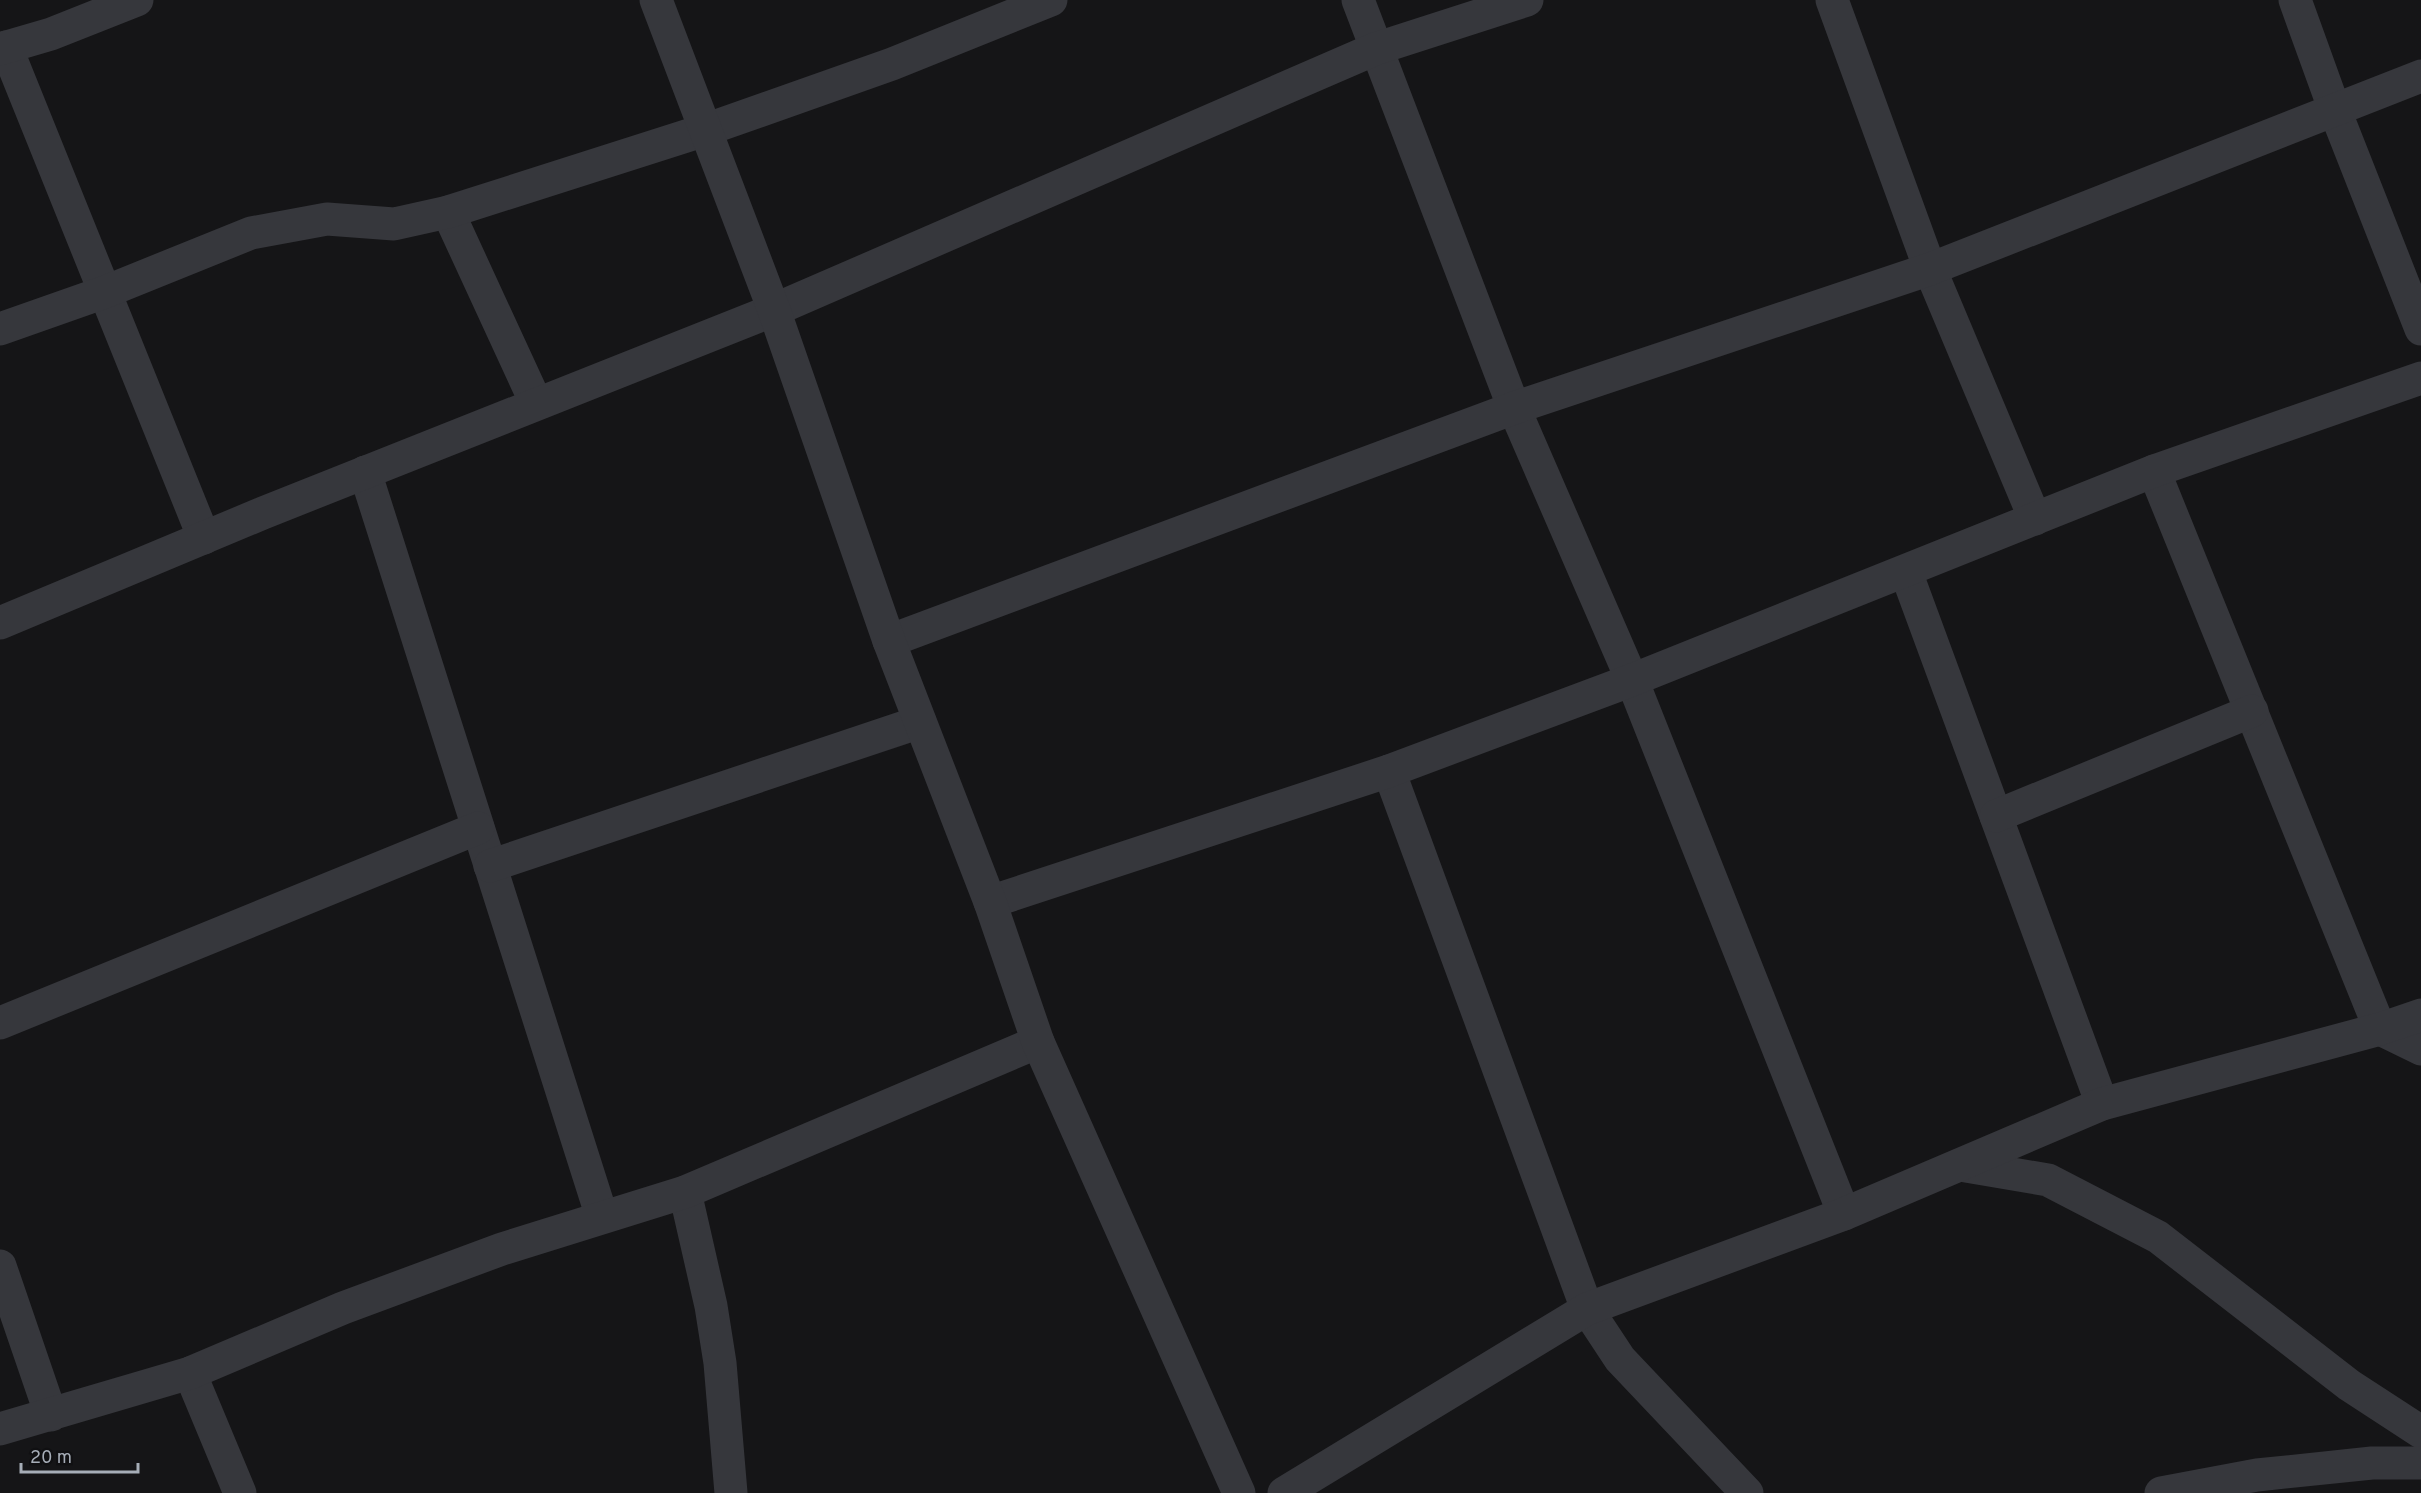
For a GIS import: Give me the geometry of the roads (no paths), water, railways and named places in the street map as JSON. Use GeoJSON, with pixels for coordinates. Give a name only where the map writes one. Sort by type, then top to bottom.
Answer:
{"type":"FeatureCollection","features":[{"type":"Feature","properties":{"kind":"street"},"geometry":{"type":"LineString","coordinates":[[137,0],[51,34],[3,48],[204,538]]}},
{"type":"Feature","properties":{"kind":"street"},"geometry":{"type":"LineString","coordinates":[[656,0],[774,310],[889,641],[990,902],[1038,1042],[1239,1493]]}},
{"type":"Feature","properties":{"kind":"street"},"geometry":{"type":"LineString","coordinates":[[0,329],[105,292],[251,233],[327,219],[394,224],[447,212],[705,130],[892,63],[1051,0]]}},
{"type":"Feature","properties":{"kind":"street"},"geometry":{"type":"LineString","coordinates":[[1358,0],[1514,408],[1632,680],[1844,1214]]}},
{"type":"Feature","properties":{"kind":"street"},"geometry":{"type":"LineString","coordinates":[[0,623],[365,472],[774,310],[1376,49],[1527,0]]}},
{"type":"Feature","properties":{"kind":"street"},"geometry":{"type":"LineString","coordinates":[[1832,0],[1930,269],[2034,519]]}},
{"type":"Feature","properties":{"kind":"street"},"geometry":{"type":"LineString","coordinates":[[2295,0],[2334,108],[2421,329]]}},
{"type":"Feature","properties":{"kind":"street"},"geometry":{"type":"LineString","coordinates":[[889,641],[1514,408],[1930,269],[2334,108],[2421,76]]}},
{"type":"Feature","properties":{"kind":"street"},"geometry":{"type":"LineString","coordinates":[[447,212],[536,403]]}},
{"type":"Feature","properties":{"kind":"street"},"geometry":{"type":"LineString","coordinates":[[990,902],[1389,771],[1632,680],[2154,471],[2421,378]]}},
{"type":"Feature","properties":{"kind":"street"},"geometry":{"type":"LineString","coordinates":[[2154,471],[2380,1029],[2421,1049]]}},
{"type":"Feature","properties":{"kind":"street"},"geometry":{"type":"LineString","coordinates":[[365,472],[602,1217]]}},
{"type":"Feature","properties":{"kind":"street"},"geometry":{"type":"LineString","coordinates":[[1906,572],[2102,1104]]}},
{"type":"Feature","properties":{"kind":"street"},"geometry":{"type":"LineString","coordinates":[[1996,816],[2252,711]]}},
{"type":"Feature","properties":{"kind":"street"},"geometry":{"type":"LineString","coordinates":[[490,866],[920,722]]}},
{"type":"Feature","properties":{"kind":"street"},"geometry":{"type":"LineString","coordinates":[[1389,771],[1587,1309],[1620,1359],[1748,1493]]}},
{"type":"Feature","properties":{"kind":"street"},"geometry":{"type":"LineString","coordinates":[[0,1023],[478,828]]}},
{"type":"Feature","properties":{"kind":"street"},"geometry":{"type":"LineString","coordinates":[[1284,1493],[1587,1309],[1844,1214],[2102,1104],[2380,1029],[2421,1015]]}},
{"type":"Feature","properties":{"kind":"street"},"geometry":{"type":"LineString","coordinates":[[0,1429],[190,1373],[364,1300],[502,1249],[685,1192],[1038,1042]]}},
{"type":"Feature","properties":{"kind":"street"},"geometry":{"type":"LineString","coordinates":[[1960,1165],[2048,1180],[2158,1237],[2349,1385],[2421,1432]]}},
{"type":"Feature","properties":{"kind":"street"},"geometry":{"type":"LineString","coordinates":[[685,1192],[711,1306],[720,1363],[731,1493]]}},
{"type":"Feature","properties":{"kind":"street"},"geometry":{"type":"LineString","coordinates":[[0,1266],[51,1415]]}},
{"type":"Feature","properties":{"kind":"street"},"geometry":{"type":"LineString","coordinates":[[190,1373],[240,1493]]}},
{"type":"Feature","properties":{"kind":"street"},"geometry":{"type":"LineString","coordinates":[[2161,1493],[2257,1475],[2372,1463],[2421,1463]]}}]}
